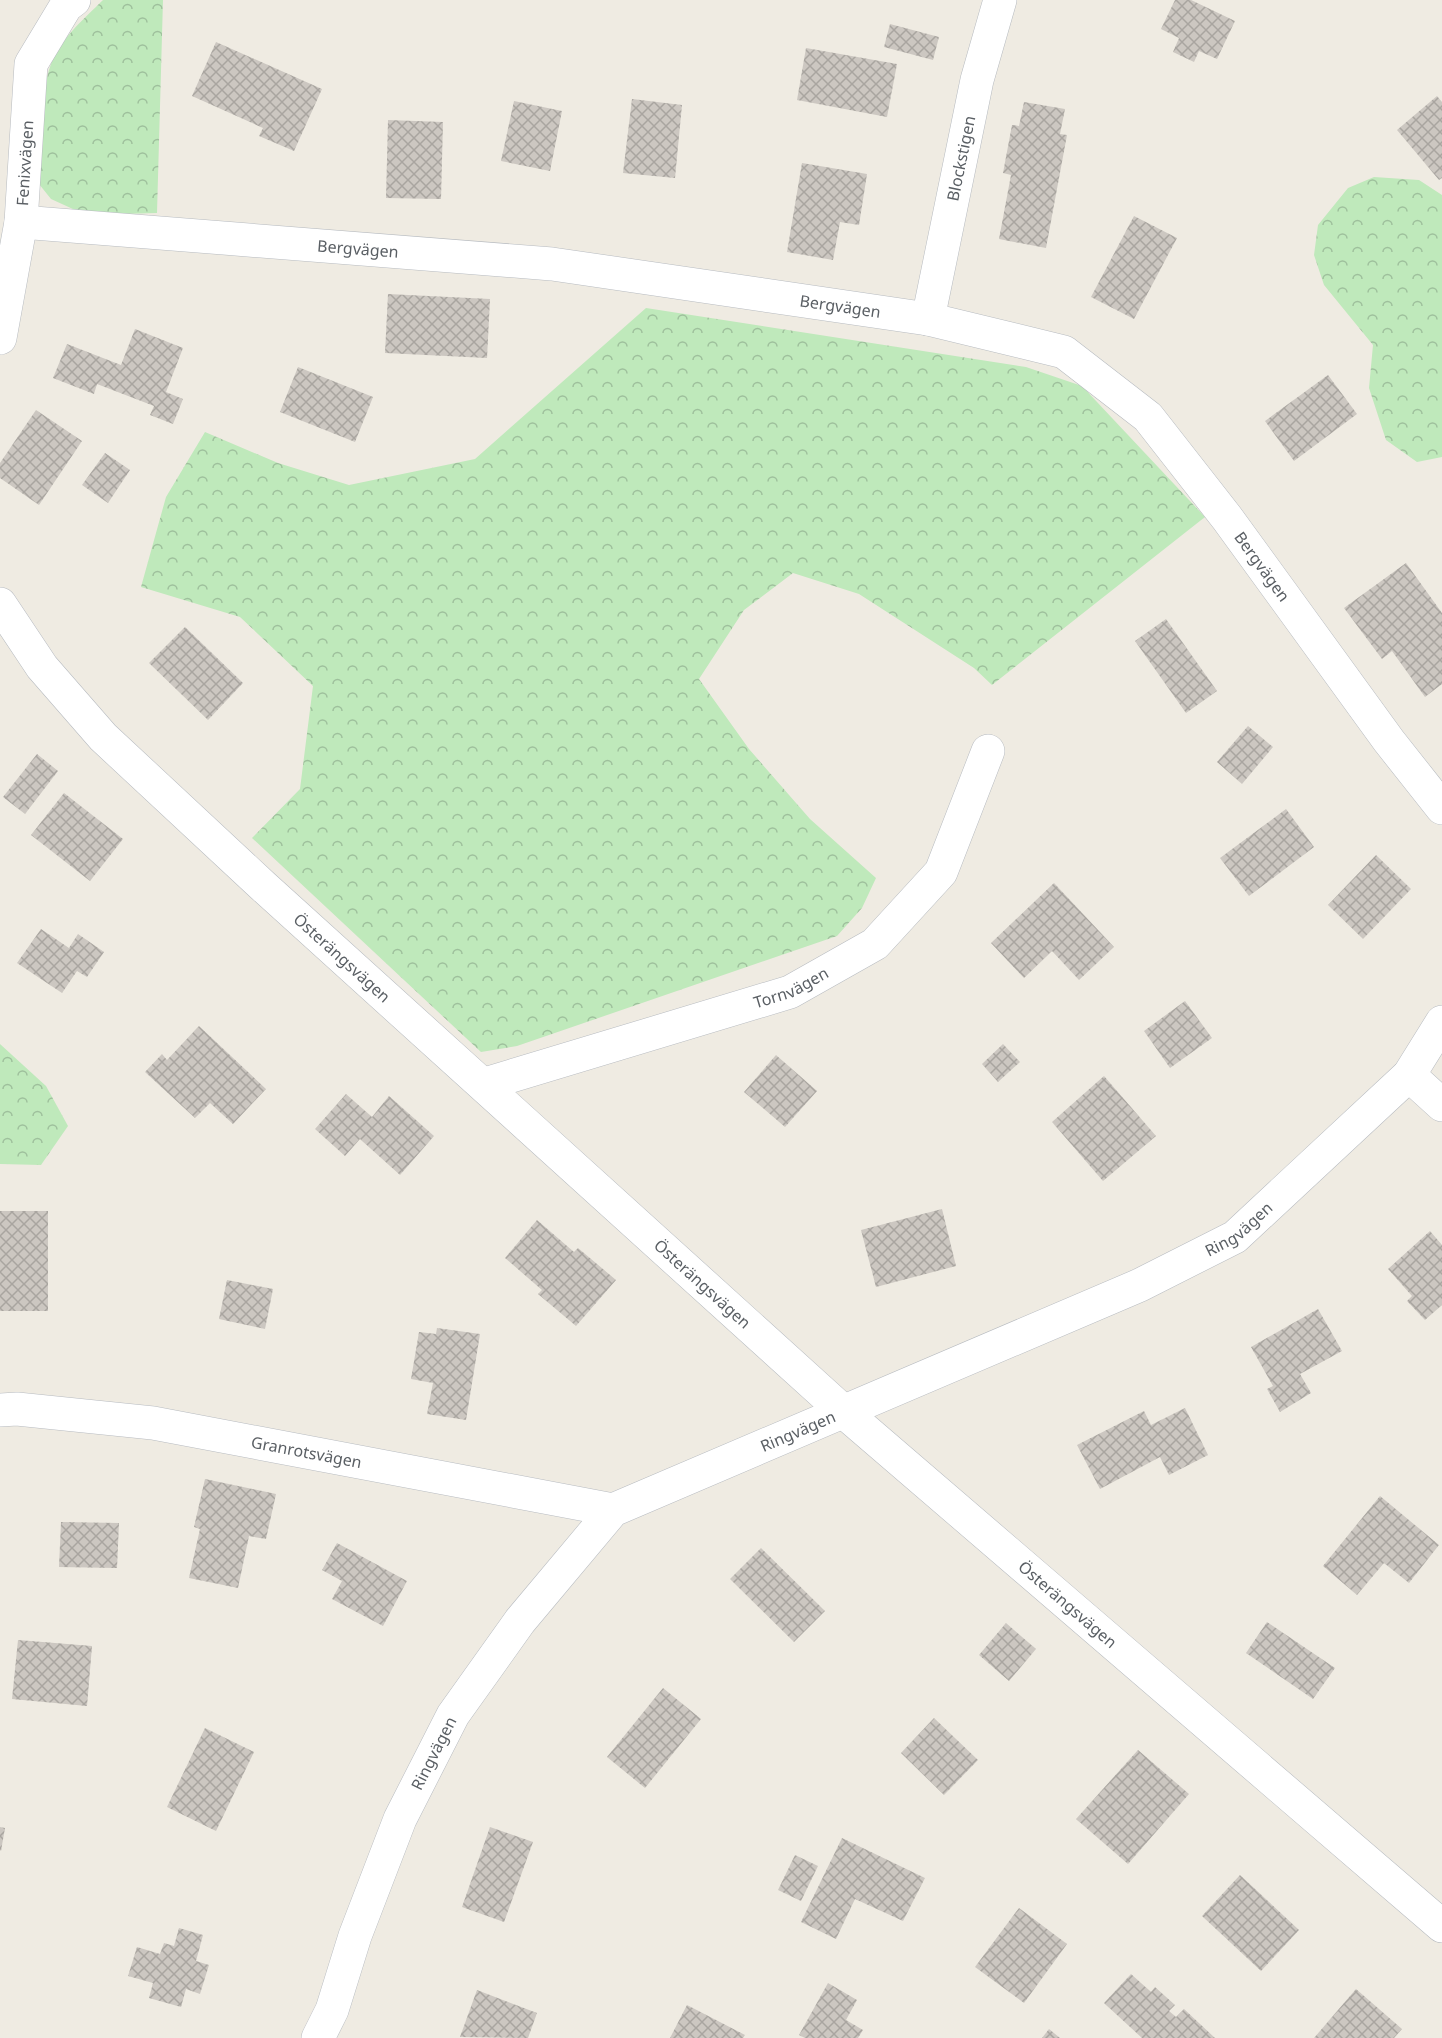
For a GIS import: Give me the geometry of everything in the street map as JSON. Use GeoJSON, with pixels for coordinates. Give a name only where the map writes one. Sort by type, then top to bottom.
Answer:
{"type":"FeatureCollection","features":[{"type":"Feature","properties":{"kind":"street","name":"Fenixvägen"},"geometry":{"type":"LineString","coordinates":[[0,338],[21,222],[31,64],[66,6],[74,0]]}},
{"type":"Feature","properties":{"kind":"street","name":"Blockstigen"},"geometry":{"type":"LineString","coordinates":[[928,319],[977,80],[1000,0]]}},
{"type":"Feature","properties":{"kind":"street","name":"Bergvägen"},"geometry":{"type":"LineString","coordinates":[[21,222],[552,264],[928,319],[1064,352],[1148,417],[1227,518],[1389,741],[1442,808]]}},
{"type":"Feature","properties":{"kind":"street","name":"Österängsvägen"},"geometry":{"type":"LineString","coordinates":[[0,604],[42,668],[103,737],[256,878],[844,1412],[1442,1926]]}},
{"type":"Feature","properties":{"kind":"street","name":"Tornvägen"},"geometry":{"type":"LineString","coordinates":[[484,1084],[790,992],[875,944],[942,872],[988,751]]}},
{"type":"Feature","properties":{"kind":"street","name":"Ringvägen"},"geometry":{"type":"LineString","coordinates":[[328,2029],[355,1936],[400,1819],[453,1715],[520,1621],[613,1510],[1140,1285],[1235,1237],[1409,1075],[1442,1022]]}},
{"type":"Feature","properties":{"kind":"street"},"geometry":{"type":"LineString","coordinates":[[1409,1075],[1442,1106]]}},
{"type":"Feature","properties":{"kind":"street","name":"Granrotsvägen"},"geometry":{"type":"LineString","coordinates":[[0,1410],[17,1409],[153,1423],[613,1510]]}},
{"type":"Feature","properties":{"kind":"green space"},"geometry":{"type":"Polygon","coordinates":[[[103,0],[163,0],[157,213],[86,215],[51,199],[39,184],[42,107],[51,64],[66,38],[103,0]]]}},
{"type":"Feature","properties":{"kind":"green space"},"geometry":{"type":"Polygon","coordinates":[[[1374,177],[1419,180],[1442,195],[1442,457],[1417,462],[1386,440],[1369,388],[1373,345],[1324,285],[1314,255],[1318,225],[1348,188],[1374,177]]]}},
{"type":"Feature","properties":{"kind":"green space"},"geometry":{"type":"Polygon","coordinates":[[[646,308],[1026,367],[1082,386],[1205,517],[992,685],[974,668],[859,594],[793,573],[744,610],[699,679],[749,749],[810,819],[876,878],[862,908],[837,936],[517,1046],[481,1052],[252,838],[300,789],[313,686],[240,617],[141,587],[166,497],[205,432],[278,463],[349,485],[475,459],[646,308]]]}},
{"type":"Feature","properties":{"kind":"green space"},"geometry":{"type":"Polygon","coordinates":[[[0,1044],[46,1086],[68,1126],[41,1165],[0,1164],[0,1044]]]}},
{"type":"Feature","properties":{"kind":"building"},"geometry":{"type":"Polygon","coordinates":[[[1175,0],[1191,0],[1235,21],[1217,59],[1199,51],[1194,62],[1173,52],[1179,38],[1161,29],[1175,0]]]}},
{"type":"Feature","properties":{"kind":"building"},"geometry":{"type":"Polygon","coordinates":[[[890,24],[939,37],[933,60],[884,47],[890,24]]]}},
{"type":"Feature","properties":{"kind":"building"},"geometry":{"type":"Polygon","coordinates":[[[216,42],[322,89],[294,151],[259,136],[263,128],[192,96],[216,42]]]}},
{"type":"Feature","properties":{"kind":"building"},"geometry":{"type":"Polygon","coordinates":[[[806,48],[897,64],[887,117],[797,100],[806,48]]]}},
{"type":"Feature","properties":{"kind":"building"},"geometry":{"type":"Polygon","coordinates":[[[1437,96],[1442,102],[1442,178],[1439,180],[1397,130],[1437,96]]]}},
{"type":"Feature","properties":{"kind":"building"},"geometry":{"type":"Polygon","coordinates":[[[632,99],[682,105],[675,178],[623,173],[632,99]]]}},
{"type":"Feature","properties":{"kind":"building"},"geometry":{"type":"Polygon","coordinates":[[[514,101],[562,111],[550,171],[501,161],[514,101]]]}},
{"type":"Feature","properties":{"kind":"building"},"geometry":{"type":"Polygon","coordinates":[[[1024,102],[1065,109],[1060,134],[1067,135],[1046,248],[999,239],[1011,175],[1003,173],[1012,125],[1019,126],[1024,102]]]}},
{"type":"Feature","properties":{"kind":"building"},"geometry":{"type":"Polygon","coordinates":[[[388,120],[443,122],[441,199],[386,198],[388,120]]]}},
{"type":"Feature","properties":{"kind":"building"},"geometry":{"type":"Polygon","coordinates":[[[802,163],[867,174],[859,225],[840,222],[833,260],[787,252],[802,163]]]}},
{"type":"Feature","properties":{"kind":"building"},"geometry":{"type":"Polygon","coordinates":[[[1134,216],[1177,238],[1134,319],[1091,297],[1134,216]]]}},
{"type":"Feature","properties":{"kind":"building"},"geometry":{"type":"Polygon","coordinates":[[[388,294],[490,299],[487,358],[385,353],[388,294]]]}},
{"type":"Feature","properties":{"kind":"building"},"geometry":{"type":"Polygon","coordinates":[[[135,329],[183,348],[166,392],[183,399],[173,424],[150,415],[154,406],[97,384],[94,394],[53,378],[67,344],[121,365],[135,329]]]}},
{"type":"Feature","properties":{"kind":"building"},"geometry":{"type":"Polygon","coordinates":[[[298,367],[373,397],[355,442],[280,412],[298,367]]]}},
{"type":"Feature","properties":{"kind":"building"},"geometry":{"type":"Polygon","coordinates":[[[1328,375],[1357,414],[1294,461],[1265,421],[1328,375]]]}},
{"type":"Feature","properties":{"kind":"building"},"geometry":{"type":"Polygon","coordinates":[[[36,410],[82,441],[39,505],[0,478],[0,463],[36,410]]]}},
{"type":"Feature","properties":{"kind":"building"},"geometry":{"type":"Polygon","coordinates":[[[105,453],[130,470],[108,503],[82,485],[105,453]]]}},
{"type":"Feature","properties":{"kind":"building"},"geometry":{"type":"Polygon","coordinates":[[[1406,563],[1442,613],[1442,684],[1425,697],[1392,651],[1382,659],[1344,608],[1406,563]]]}},
{"type":"Feature","properties":{"kind":"building"},"geometry":{"type":"Polygon","coordinates":[[[1166,619],[1217,691],[1186,713],[1135,641],[1166,619]]]}},
{"type":"Feature","properties":{"kind":"building"},"geometry":{"type":"Polygon","coordinates":[[[185,627],[243,683],[208,720],[149,663],[185,627]]]}},
{"type":"Feature","properties":{"kind":"building"},"geometry":{"type":"Polygon","coordinates":[[[1248,726],[1273,747],[1242,784],[1217,762],[1248,726]]]}},
{"type":"Feature","properties":{"kind":"building"},"geometry":{"type":"Polygon","coordinates":[[[37,754],[58,771],[25,814],[3,797],[37,754]]]}},
{"type":"Feature","properties":{"kind":"building"},"geometry":{"type":"Polygon","coordinates":[[[64,793],[123,839],[90,881],[31,835],[64,793]]]}},
{"type":"Feature","properties":{"kind":"building"},"geometry":{"type":"Polygon","coordinates":[[[1286,809],[1314,847],[1249,896],[1220,858],[1286,809]]]}},
{"type":"Feature","properties":{"kind":"building"},"geometry":{"type":"Polygon","coordinates":[[[1376,855],[1411,889],[1363,939],[1328,905],[1376,855]]]}},
{"type":"Feature","properties":{"kind":"building"},"geometry":{"type":"Polygon","coordinates":[[[1054,883],[1114,947],[1079,980],[1052,951],[1024,978],[991,943],[1054,883]]]}},
{"type":"Feature","properties":{"kind":"building"},"geometry":{"type":"Polygon","coordinates":[[[41,929],[69,948],[78,934],[104,952],[87,977],[77,971],[62,993],[17,963],[41,929]]]}},
{"type":"Feature","properties":{"kind":"building"},"geometry":{"type":"Polygon","coordinates":[[[1185,1001],[1212,1038],[1170,1068],[1144,1031],[1185,1001]]]}},
{"type":"Feature","properties":{"kind":"building"},"geometry":{"type":"Polygon","coordinates":[[[199,1026],[266,1089],[233,1124],[210,1103],[195,1118],[145,1072],[162,1054],[167,1060],[199,1026]]]}},
{"type":"Feature","properties":{"kind":"building"},"geometry":{"type":"Polygon","coordinates":[[[1003,1044],[1020,1062],[998,1082],[982,1064],[1003,1044]]]}},
{"type":"Feature","properties":{"kind":"building"},"geometry":{"type":"Polygon","coordinates":[[[776,1055],[817,1091],[785,1127],[744,1092],[776,1055]]]}},
{"type":"Feature","properties":{"kind":"building"},"geometry":{"type":"Polygon","coordinates":[[[1104,1076],[1156,1136],[1103,1181],[1052,1122],[1104,1076]]]}},
{"type":"Feature","properties":{"kind":"building"},"geometry":{"type":"Polygon","coordinates":[[[346,1094],[372,1117],[389,1096],[434,1136],[400,1175],[360,1139],[345,1156],[315,1129],[346,1094]]]}},
{"type":"Feature","properties":{"kind":"building"},"geometry":{"type":"Polygon","coordinates":[[[942,1209],[956,1266],[876,1287],[861,1230],[942,1209]]]}},
{"type":"Feature","properties":{"kind":"building"},"geometry":{"type":"Polygon","coordinates":[[[0,1211],[48,1211],[48,1311],[0,1311],[0,1211]]]}},
{"type":"Feature","properties":{"kind":"building"},"geometry":{"type":"Polygon","coordinates":[[[537,1220],[574,1252],[578,1248],[616,1280],[576,1326],[538,1294],[542,1290],[505,1258],[537,1220]]]}},
{"type":"Feature","properties":{"kind":"building"},"geometry":{"type":"Polygon","coordinates":[[[1430,1231],[1442,1245],[1442,1305],[1425,1320],[1407,1301],[1412,1296],[1388,1269],[1430,1231]]]}},
{"type":"Feature","properties":{"kind":"building"},"geometry":{"type":"Polygon","coordinates":[[[227,1280],[273,1289],[265,1329],[219,1319],[227,1280]]]}},
{"type":"Feature","properties":{"kind":"building"},"geometry":{"type":"Polygon","coordinates":[[[1318,1309],[1342,1351],[1300,1374],[1311,1393],[1280,1412],[1267,1389],[1273,1386],[1251,1347],[1318,1309]]]}},
{"type":"Feature","properties":{"kind":"building"},"geometry":{"type":"Polygon","coordinates":[[[437,1328],[480,1334],[466,1420],[427,1414],[433,1383],[411,1379],[419,1332],[436,1334],[437,1328]]]}},
{"type":"Feature","properties":{"kind":"building"},"geometry":{"type":"Polygon","coordinates":[[[1185,1408],[1208,1455],[1169,1475],[1160,1457],[1100,1489],[1077,1445],[1144,1411],[1151,1425],[1185,1408]]]}},
{"type":"Feature","properties":{"kind":"building"},"geometry":{"type":"Polygon","coordinates":[[[205,1479],[276,1494],[266,1539],[249,1536],[238,1588],[189,1578],[200,1529],[194,1527],[205,1479]]]}},
{"type":"Feature","properties":{"kind":"building"},"geometry":{"type":"Polygon","coordinates":[[[1380,1496],[1439,1545],[1409,1583],[1384,1563],[1357,1595],[1323,1566],[1380,1496]]]}},
{"type":"Feature","properties":{"kind":"building"},"geometry":{"type":"Polygon","coordinates":[[[61,1522],[119,1523],[117,1568],[59,1567],[61,1522]]]}},
{"type":"Feature","properties":{"kind":"building"},"geometry":{"type":"Polygon","coordinates":[[[337,1543],[407,1581],[383,1626],[332,1599],[342,1581],[322,1570],[337,1543]]]}},
{"type":"Feature","properties":{"kind":"building"},"geometry":{"type":"Polygon","coordinates":[[[761,1548],[825,1611],[794,1642],[730,1579],[761,1548]]]}},
{"type":"Feature","properties":{"kind":"building"},"geometry":{"type":"Polygon","coordinates":[[[1267,1622],[1335,1668],[1313,1699],[1246,1653],[1267,1622]]]}},
{"type":"Feature","properties":{"kind":"building"},"geometry":{"type":"Polygon","coordinates":[[[1006,1623],[1036,1649],[1009,1681],[979,1655],[1006,1623]]]}},
{"type":"Feature","properties":{"kind":"building"},"geometry":{"type":"Polygon","coordinates":[[[18,1640],[92,1646],[87,1706],[12,1699],[18,1640]]]}},
{"type":"Feature","properties":{"kind":"building"},"geometry":{"type":"Polygon","coordinates":[[[663,1688],[701,1719],[645,1788],[607,1757],[663,1688]]]}},
{"type":"Feature","properties":{"kind":"building"},"geometry":{"type":"Polygon","coordinates":[[[934,1718],[978,1760],[944,1795],[901,1753],[934,1718]]]}},
{"type":"Feature","properties":{"kind":"building"},"geometry":{"type":"Polygon","coordinates":[[[205,1728],[254,1752],[216,1831],[167,1807],[205,1728]]]}},
{"type":"Feature","properties":{"kind":"building"},"geometry":{"type":"Polygon","coordinates":[[[1138,1750],[1189,1794],[1128,1864],[1076,1819],[1138,1750]]]}},
{"type":"Feature","properties":{"kind":"building"},"geometry":{"type":"Polygon","coordinates":[[[0,1827],[5,1828],[1,1851],[0,1850],[0,1827]]]}},
{"type":"Feature","properties":{"kind":"building"},"geometry":{"type":"Polygon","coordinates":[[[490,1827],[533,1842],[504,1922],[462,1907],[490,1827]]]}},
{"type":"Feature","properties":{"kind":"building"},"geometry":{"type":"Polygon","coordinates":[[[842,1838],[925,1878],[903,1921],[855,1899],[836,1939],[801,1922],[842,1838]]]}},
{"type":"Feature","properties":{"kind":"building"},"geometry":{"type":"Polygon","coordinates":[[[795,1855],[818,1866],[801,1901],[778,1890],[795,1855]]]}},
{"type":"Feature","properties":{"kind":"building"},"geometry":{"type":"Polygon","coordinates":[[[1240,1875],[1299,1930],[1261,1971],[1202,1916],[1240,1875]]]}},
{"type":"Feature","properties":{"kind":"building"},"geometry":{"type":"Polygon","coordinates":[[[1019,1908],[1067,1944],[1024,2003],[975,1967],[1019,1908]]]}},
{"type":"Feature","properties":{"kind":"building"},"geometry":{"type":"Polygon","coordinates":[[[179,1928],[203,1935],[196,1961],[209,1965],[200,1994],[186,1989],[181,2007],[149,1998],[153,1983],[128,1976],[137,1947],[160,1954],[164,1943],[174,1946],[179,1928]]]}},
{"type":"Feature","properties":{"kind":"building"},"geometry":{"type":"Polygon","coordinates":[[[1131,1974],[1151,1992],[1155,1987],[1175,2005],[1169,2011],[1176,2017],[1184,2009],[1215,2038],[1142,2038],[1104,2003],[1131,1974]]]}},
{"type":"Feature","properties":{"kind":"building"},"geometry":{"type":"Polygon","coordinates":[[[828,1983],[857,2000],[846,2020],[863,2030],[858,2038],[805,2038],[799,2035],[828,1983]]]}},
{"type":"Feature","properties":{"kind":"building"},"geometry":{"type":"Polygon","coordinates":[[[1356,1989],[1402,2029],[1394,2038],[1314,2038],[1356,1989]]]}},
{"type":"Feature","properties":{"kind":"building"},"geometry":{"type":"Polygon","coordinates":[[[477,1990],[537,2013],[528,2038],[460,2037],[477,1990]]]}},
{"type":"Feature","properties":{"kind":"building"},"geometry":{"type":"Polygon","coordinates":[[[687,2005],[745,2035],[743,2038],[670,2038],[687,2005]]]}},
{"type":"Feature","properties":{"kind":"building"},"geometry":{"type":"Polygon","coordinates":[[[1049,2029],[1060,2038],[1042,2038],[1049,2029]]]}}]}
